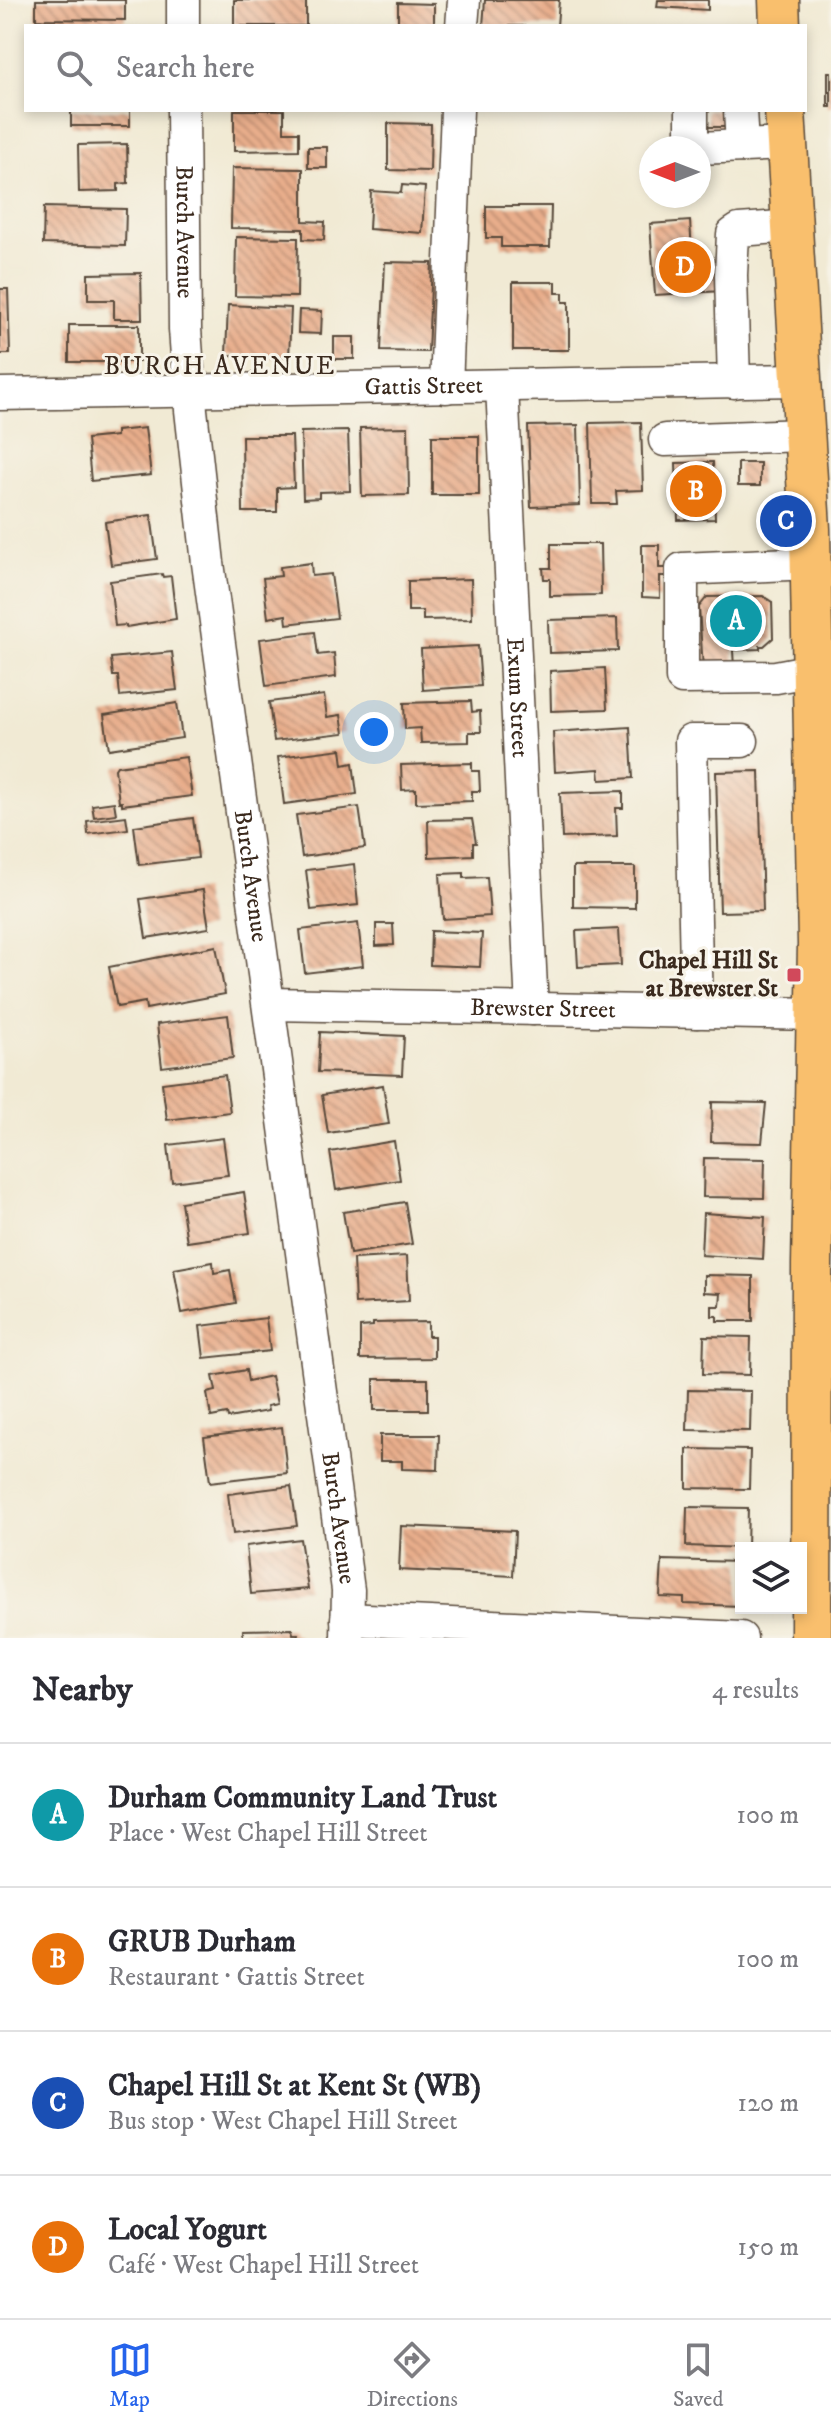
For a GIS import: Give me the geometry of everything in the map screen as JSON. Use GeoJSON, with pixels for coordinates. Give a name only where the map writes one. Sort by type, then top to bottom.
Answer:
{"type":"FeatureCollection","features":[{"type":"Feature","properties":{"kind":"main road"},"geometry":{"type":"LineString","coordinates":[[779,0],[780,24]]}},
{"type":"Feature","properties":{"kind":"main road"},"geometry":{"type":"LineString","coordinates":[[786,127],[805,435],[817,541],[813,670],[824,946],[817,1014],[822,1553],[811,1638]]}},
{"type":"Feature","properties":{"kind":"street"},"geometry":{"type":"LineString","coordinates":[[183,0],[183,24]]}},
{"type":"Feature","properties":{"kind":"street"},"geometry":{"type":"LineString","coordinates":[[462,24],[464,0]]}},
{"type":"Feature","properties":{"kind":"street","name":"Burch Avenue"},"geometry":{"type":"LineString","coordinates":[[183,112],[183,274],[189,392],[208,563],[348,1590],[347,1629]]}},
{"type":"Feature","properties":{"kind":"street"},"geometry":{"type":"LineString","coordinates":[[446,387],[457,112]]}},
{"type":"Feature","properties":{"kind":"street"},"geometry":{"type":"LineString","coordinates":[[692,112],[692,136]]}},
{"type":"Feature","properties":{"kind":"street"},"geometry":{"type":"LineString","coordinates":[[740,112],[742,146]]}},
{"type":"Feature","properties":{"kind":"street"},"geometry":{"type":"LineString","coordinates":[[711,147],[742,146],[786,127]]}},
{"type":"Feature","properties":{"kind":"street"},"geometry":{"type":"LineString","coordinates":[[734,382],[733,234],[739,230],[792,226]]}},
{"type":"Feature","properties":{"kind":"street","name":"Gattis Street"},"geometry":{"type":"LineString","coordinates":[[0,394],[801,380]]}},
{"type":"Feature","properties":{"kind":"street","name":"Exum Street"},"geometry":{"type":"LineString","coordinates":[[502,386],[532,1009]]}},
{"type":"Feature","properties":{"kind":"street"},"geometry":{"type":"LineString","coordinates":[[665,440],[805,435]]}},
{"type":"Feature","properties":{"kind":"street"},"geometry":{"type":"LineString","coordinates":[[813,670],[776,677],[682,678],[682,569],[817,541]]}},
{"type":"Feature","properties":{"kind":"street"},"geometry":{"type":"LineString","coordinates":[[697,1012],[691,741],[742,741]]}},
{"type":"Feature","properties":{"kind":"street","name":"Brewster Street"},"geometry":{"type":"LineString","coordinates":[[269,1004],[817,1014]]}},
{"type":"Feature","properties":{"kind":"street"},"geometry":{"type":"LineString","coordinates":[[347,1629],[741,1638]]}},
{"type":"Feature","properties":{"kind":"building"},"geometry":{"type":"Polygon","coordinates":[[[36,0],[125,0],[125,20],[36,19],[36,0]]]}},
{"type":"Feature","properties":{"kind":"building"},"geometry":{"type":"Polygon","coordinates":[[[234,0],[306,0],[306,24],[234,24],[234,0]]]}},
{"type":"Feature","properties":{"kind":"building"},"geometry":{"type":"Polygon","coordinates":[[[485,0],[559,0],[557,24],[483,24],[485,0]]]}},
{"type":"Feature","properties":{"kind":"building"},"geometry":{"type":"Polygon","coordinates":[[[658,0],[708,0],[708,10],[657,7],[658,0]]]}},
{"type":"Feature","properties":{"kind":"building"},"geometry":{"type":"Polygon","coordinates":[[[398,3],[434,4],[434,24],[398,24],[398,3]]]}},
{"type":"Feature","properties":{"kind":"building"},"geometry":{"type":"Polygon","coordinates":[[[828,72],[831,72],[831,107],[828,107],[828,72]]]}},
{"type":"Feature","properties":{"kind":"building"},"geometry":{"type":"Polygon","coordinates":[[[71,112],[130,112],[130,126],[71,126],[71,112]]]}},
{"type":"Feature","properties":{"kind":"building"},"geometry":{"type":"Polygon","coordinates":[[[234,112],[284,112],[284,132],[299,132],[299,150],[234,151],[234,112]]]}},
{"type":"Feature","properties":{"kind":"building"},"geometry":{"type":"Polygon","coordinates":[[[707,112],[735,112],[735,127],[707,127],[707,112]]]}},
{"type":"Feature","properties":{"kind":"building"},"geometry":{"type":"Polygon","coordinates":[[[388,123],[431,124],[430,171],[388,170],[388,123]]]}},
{"type":"Feature","properties":{"kind":"building"},"geometry":{"type":"Polygon","coordinates":[[[127,144],[128,183],[118,184],[118,191],[79,192],[78,145],[127,144]]]}},
{"type":"Feature","properties":{"kind":"building"},"geometry":{"type":"Polygon","coordinates":[[[308,147],[327,147],[327,168],[308,168],[308,147]]]}},
{"type":"Feature","properties":{"kind":"building"},"geometry":{"type":"Polygon","coordinates":[[[232,168],[303,169],[303,221],[325,222],[324,240],[303,239],[303,229],[231,228],[232,168]]]}},
{"type":"Feature","properties":{"kind":"building"},"geometry":{"type":"Polygon","coordinates":[[[402,185],[425,187],[422,233],[369,229],[371,191],[401,193],[402,185]]]}},
{"type":"Feature","properties":{"kind":"building"},"geometry":{"type":"Polygon","coordinates":[[[486,206],[551,206],[550,247],[501,247],[501,238],[486,238],[486,206]]]}},
{"type":"Feature","properties":{"kind":"building"},"geometry":{"type":"Polygon","coordinates":[[[44,207],[126,209],[125,246],[43,244],[44,207]]]}},
{"type":"Feature","properties":{"kind":"building"},"geometry":{"type":"Polygon","coordinates":[[[690,221],[693,266],[721,264],[722,291],[655,295],[650,224],[690,221]]]}},
{"type":"Feature","properties":{"kind":"building"},"geometry":{"type":"Polygon","coordinates":[[[236,237],[298,238],[297,297],[235,296],[236,237]]]}},
{"type":"Feature","properties":{"kind":"building"},"geometry":{"type":"Polygon","coordinates":[[[385,262],[432,263],[428,352],[381,351],[385,262]]]}},
{"type":"Feature","properties":{"kind":"building"},"geometry":{"type":"Polygon","coordinates":[[[141,273],[142,319],[114,319],[114,300],[88,300],[88,274],[141,273]]]}},
{"type":"Feature","properties":{"kind":"building"},"geometry":{"type":"Polygon","coordinates":[[[513,282],[556,282],[556,293],[563,293],[563,302],[569,302],[569,350],[513,350],[513,282]]]}},
{"type":"Feature","properties":{"kind":"building"},"geometry":{"type":"Polygon","coordinates":[[[0,289],[8,289],[10,354],[0,354],[0,289]]]}},
{"type":"Feature","properties":{"kind":"building"},"geometry":{"type":"Polygon","coordinates":[[[228,305],[291,308],[289,358],[226,355],[228,305]]]}},
{"type":"Feature","properties":{"kind":"building"},"geometry":{"type":"Polygon","coordinates":[[[299,310],[322,311],[321,334],[298,333],[299,310]]]}},
{"type":"Feature","properties":{"kind":"building"},"geometry":{"type":"Polygon","coordinates":[[[69,325],[139,325],[139,362],[69,362],[69,325]]]}},
{"type":"Feature","properties":{"kind":"building"},"geometry":{"type":"Polygon","coordinates":[[[334,337],[354,337],[354,359],[334,359],[334,337]]]}},
{"type":"Feature","properties":{"kind":"building"},"geometry":{"type":"Polygon","coordinates":[[[641,422],[643,490],[616,491],[617,504],[592,504],[590,423],[641,422]]]}},
{"type":"Feature","properties":{"kind":"building"},"geometry":{"type":"Polygon","coordinates":[[[578,425],[580,505],[531,507],[528,426],[578,425]]]}},
{"type":"Feature","properties":{"kind":"building"},"geometry":{"type":"Polygon","coordinates":[[[408,427],[409,495],[362,496],[360,428],[408,427]]]}},
{"type":"Feature","properties":{"kind":"building"},"geometry":{"type":"Polygon","coordinates":[[[145,428],[151,475],[91,481],[87,439],[116,436],[116,431],[145,428]]]}},
{"type":"Feature","properties":{"kind":"building"},"geometry":{"type":"Polygon","coordinates":[[[348,431],[350,491],[319,492],[319,498],[303,499],[301,432],[348,431]]]}},
{"type":"Feature","properties":{"kind":"building"},"geometry":{"type":"Polygon","coordinates":[[[242,436],[292,436],[294,487],[277,488],[277,512],[243,512],[242,436]]]}},
{"type":"Feature","properties":{"kind":"building"},"geometry":{"type":"Polygon","coordinates":[[[432,436],[479,436],[479,495],[432,495],[432,436]]]}},
{"type":"Feature","properties":{"kind":"building"},"geometry":{"type":"Polygon","coordinates":[[[713,462],[715,519],[678,520],[676,463],[713,462]]]}},
{"type":"Feature","properties":{"kind":"building"},"geometry":{"type":"Polygon","coordinates":[[[738,463],[760,463],[760,486],[738,486],[738,463]]]}},
{"type":"Feature","properties":{"kind":"building"},"geometry":{"type":"Polygon","coordinates":[[[151,515],[157,559],[111,565],[105,522],[151,515]]]}},
{"type":"Feature","properties":{"kind":"building"},"geometry":{"type":"Polygon","coordinates":[[[551,544],[600,544],[601,595],[550,596],[550,579],[544,579],[543,568],[551,568],[551,544]]]}},
{"type":"Feature","properties":{"kind":"building"},"geometry":{"type":"Polygon","coordinates":[[[642,545],[659,545],[659,568],[666,568],[666,576],[660,576],[660,598],[642,597],[642,545]]]}},
{"type":"Feature","properties":{"kind":"building"},"geometry":{"type":"Polygon","coordinates":[[[311,563],[312,576],[331,574],[337,618],[287,624],[286,615],[268,618],[263,578],[281,576],[280,567],[311,563]]]}},
{"type":"Feature","properties":{"kind":"building"},"geometry":{"type":"Polygon","coordinates":[[[162,574],[163,577],[171,576],[176,619],[115,626],[110,581],[162,574]]]}},
{"type":"Feature","properties":{"kind":"building"},"geometry":{"type":"Polygon","coordinates":[[[471,579],[472,619],[423,620],[423,611],[408,611],[408,581],[471,579]]]}},
{"type":"Feature","properties":{"kind":"building"},"geometry":{"type":"Polygon","coordinates":[[[763,596],[772,602],[773,638],[760,649],[733,650],[734,668],[703,669],[699,607],[707,597],[763,596]]]}},
{"type":"Feature","properties":{"kind":"building"},"geometry":{"type":"Polygon","coordinates":[[[617,618],[618,651],[549,653],[548,620],[617,618]]]}},
{"type":"Feature","properties":{"kind":"building"},"geometry":{"type":"Polygon","coordinates":[[[315,632],[318,655],[334,653],[336,677],[266,686],[260,639],[315,632]]]}},
{"type":"Feature","properties":{"kind":"building"},"geometry":{"type":"Polygon","coordinates":[[[478,646],[481,686],[423,690],[421,649],[478,646]]]}},
{"type":"Feature","properties":{"kind":"building"},"geometry":{"type":"Polygon","coordinates":[[[172,652],[177,690],[120,696],[118,676],[113,676],[111,658],[172,652]]]}},
{"type":"Feature","properties":{"kind":"building"},"geometry":{"type":"Polygon","coordinates":[[[605,668],[607,709],[551,711],[550,671],[605,668]]]}},
{"type":"Feature","properties":{"kind":"building"},"geometry":{"type":"Polygon","coordinates":[[[324,695],[327,717],[341,715],[344,733],[274,741],[269,702],[324,695]]]}},
{"type":"Feature","properties":{"kind":"building"},"geometry":{"type":"Polygon","coordinates":[[[471,701],[472,712],[480,711],[481,732],[469,732],[469,742],[421,743],[420,728],[405,729],[404,703],[471,701]]]}},
{"type":"Feature","properties":{"kind":"building"},"geometry":{"type":"Polygon","coordinates":[[[177,703],[182,738],[109,749],[104,715],[177,703]]]}},
{"type":"Feature","properties":{"kind":"building"},"geometry":{"type":"Polygon","coordinates":[[[630,727],[633,778],[600,780],[599,769],[555,772],[553,732],[630,727]]]}},
{"type":"Feature","properties":{"kind":"building"},"geometry":{"type":"Polygon","coordinates":[[[341,749],[343,765],[353,763],[357,794],[284,804],[278,757],[341,749]]]}},
{"type":"Feature","properties":{"kind":"building"},"geometry":{"type":"Polygon","coordinates":[[[186,757],[192,796],[122,805],[119,802],[117,766],[186,757]]]}},
{"type":"Feature","properties":{"kind":"building"},"geometry":{"type":"Polygon","coordinates":[[[472,763],[472,771],[479,771],[480,791],[472,791],[472,801],[416,803],[416,789],[402,790],[401,765],[472,763]]]}},
{"type":"Feature","properties":{"kind":"building"},"geometry":{"type":"Polygon","coordinates":[[[759,771],[763,911],[720,912],[716,772],[759,771]]]}},
{"type":"Feature","properties":{"kind":"building"},"geometry":{"type":"Polygon","coordinates":[[[623,791],[623,808],[616,808],[617,836],[562,838],[560,793],[623,791]]]}},
{"type":"Feature","properties":{"kind":"building"},"geometry":{"type":"Polygon","coordinates":[[[114,802],[116,814],[94,817],[92,805],[114,802]]]}},
{"type":"Feature","properties":{"kind":"building"},"geometry":{"type":"Polygon","coordinates":[[[359,807],[365,848],[302,857],[296,815],[359,807]]]}},
{"type":"Feature","properties":{"kind":"building"},"geometry":{"type":"Polygon","coordinates":[[[126,816],[128,829],[88,834],[87,821],[126,816]]]}},
{"type":"Feature","properties":{"kind":"building"},"geometry":{"type":"Polygon","coordinates":[[[193,818],[198,858],[139,865],[134,826],[193,818]]]}},
{"type":"Feature","properties":{"kind":"building"},"geometry":{"type":"Polygon","coordinates":[[[472,819],[476,843],[473,843],[473,855],[429,857],[428,820],[472,819]]]}},
{"type":"Feature","properties":{"kind":"building"},"geometry":{"type":"Polygon","coordinates":[[[354,864],[358,905],[311,910],[306,870],[354,864]]]}},
{"type":"Feature","properties":{"kind":"building"},"geometry":{"type":"Polygon","coordinates":[[[573,867],[635,867],[635,908],[573,907],[573,867]]]}},
{"type":"Feature","properties":{"kind":"building"},"geometry":{"type":"Polygon","coordinates":[[[464,873],[464,878],[487,877],[490,916],[443,919],[440,874],[464,873]]]}},
{"type":"Feature","properties":{"kind":"building"},"geometry":{"type":"Polygon","coordinates":[[[203,890],[209,928],[146,938],[140,899],[203,890]]]}},
{"type":"Feature","properties":{"kind":"building"},"geometry":{"type":"Polygon","coordinates":[[[358,923],[363,966],[305,973],[300,930],[358,923]]]}},
{"type":"Feature","properties":{"kind":"building"},"geometry":{"type":"Polygon","coordinates":[[[376,924],[393,924],[394,945],[376,946],[376,924]]]}},
{"type":"Feature","properties":{"kind":"building"},"geometry":{"type":"Polygon","coordinates":[[[619,929],[621,965],[578,967],[576,931],[619,929]]]}},
{"type":"Feature","properties":{"kind":"building"},"geometry":{"type":"Polygon","coordinates":[[[431,931],[482,933],[480,967],[430,965],[431,931]]]}},
{"type":"Feature","properties":{"kind":"building"},"geometry":{"type":"Polygon","coordinates":[[[216,946],[225,994],[146,1009],[145,1002],[117,1007],[109,967],[216,946]]]}},
{"type":"Feature","properties":{"kind":"building"},"geometry":{"type":"Polygon","coordinates":[[[228,1015],[233,1058],[162,1067],[157,1024],[228,1015]]]}},
{"type":"Feature","properties":{"kind":"building"},"geometry":{"type":"Polygon","coordinates":[[[320,1032],[404,1036],[402,1075],[318,1072],[320,1032]]]}},
{"type":"Feature","properties":{"kind":"building"},"geometry":{"type":"Polygon","coordinates":[[[225,1075],[230,1112],[167,1120],[162,1083],[225,1075]]]}},
{"type":"Feature","properties":{"kind":"building"},"geometry":{"type":"Polygon","coordinates":[[[383,1085],[389,1124],[328,1133],[322,1095],[383,1085]]]}},
{"type":"Feature","properties":{"kind":"building"},"geometry":{"type":"Polygon","coordinates":[[[712,1102],[766,1103],[762,1143],[711,1142],[712,1102]]]}},
{"type":"Feature","properties":{"kind":"building"},"geometry":{"type":"Polygon","coordinates":[[[223,1138],[228,1175],[172,1182],[168,1145],[223,1138]]]}},
{"type":"Feature","properties":{"kind":"building"},"geometry":{"type":"Polygon","coordinates":[[[394,1141],[400,1180],[336,1190],[330,1152],[394,1141]]]}},
{"type":"Feature","properties":{"kind":"building"},"geometry":{"type":"Polygon","coordinates":[[[704,1158],[765,1159],[764,1198],[703,1197],[704,1158]]]}},
{"type":"Feature","properties":{"kind":"building"},"geometry":{"type":"Polygon","coordinates":[[[244,1192],[250,1233],[187,1242],[181,1202],[244,1192]]]}},
{"type":"Feature","properties":{"kind":"building"},"geometry":{"type":"Polygon","coordinates":[[[405,1202],[412,1244],[350,1254],[343,1212],[405,1202]]]}},
{"type":"Feature","properties":{"kind":"building"},"geometry":{"type":"Polygon","coordinates":[[[703,1213],[765,1217],[763,1259],[701,1255],[703,1213]]]}},
{"type":"Feature","properties":{"kind":"building"},"geometry":{"type":"Polygon","coordinates":[[[407,1256],[409,1301],[355,1304],[353,1259],[407,1256]]]}},
{"type":"Feature","properties":{"kind":"building"},"geometry":{"type":"Polygon","coordinates":[[[213,1262],[214,1273],[230,1270],[236,1303],[182,1313],[174,1269],[213,1262]]]}},
{"type":"Feature","properties":{"kind":"building"},"geometry":{"type":"Polygon","coordinates":[[[704,1275],[753,1276],[753,1321],[717,1321],[717,1316],[712,1316],[712,1306],[720,1306],[721,1293],[704,1292],[704,1275]]]}},
{"type":"Feature","properties":{"kind":"building"},"geometry":{"type":"Polygon","coordinates":[[[266,1318],[270,1351],[204,1358],[200,1326],[266,1318]]]}},
{"type":"Feature","properties":{"kind":"building"},"geometry":{"type":"Polygon","coordinates":[[[428,1322],[428,1336],[434,1336],[434,1358],[360,1359],[360,1327],[373,1326],[373,1323],[428,1322]]]}},
{"type":"Feature","properties":{"kind":"building"},"geometry":{"type":"Polygon","coordinates":[[[704,1336],[751,1337],[750,1375],[703,1374],[704,1336]]]}},
{"type":"Feature","properties":{"kind":"building"},"geometry":{"type":"Polygon","coordinates":[[[246,1370],[248,1381],[271,1376],[277,1404],[267,1406],[268,1411],[228,1418],[227,1414],[211,1417],[207,1393],[216,1391],[213,1376],[246,1370]]]}},
{"type":"Feature","properties":{"kind":"building"},"geometry":{"type":"Polygon","coordinates":[[[374,1379],[428,1379],[428,1410],[374,1410],[374,1379]]]}},
{"type":"Feature","properties":{"kind":"building"},"geometry":{"type":"Polygon","coordinates":[[[688,1390],[751,1391],[750,1431],[687,1430],[688,1390]]]}},
{"type":"Feature","properties":{"kind":"building"},"geometry":{"type":"Polygon","coordinates":[[[282,1427],[287,1473],[210,1482],[204,1437],[282,1427]]]}},
{"type":"Feature","properties":{"kind":"building"},"geometry":{"type":"Polygon","coordinates":[[[380,1435],[439,1435],[438,1470],[402,1469],[402,1461],[380,1461],[380,1435]]]}},
{"type":"Feature","properties":{"kind":"building"},"geometry":{"type":"Polygon","coordinates":[[[687,1449],[750,1450],[749,1489],[687,1488],[687,1449]]]}},
{"type":"Feature","properties":{"kind":"building"},"geometry":{"type":"Polygon","coordinates":[[[291,1486],[297,1526],[233,1534],[228,1494],[291,1486]]]}},
{"type":"Feature","properties":{"kind":"building"},"geometry":{"type":"Polygon","coordinates":[[[687,1507],[748,1508],[747,1542],[735,1542],[735,1548],[686,1546],[687,1507]]]}},
{"type":"Feature","properties":{"kind":"building"},"geometry":{"type":"Polygon","coordinates":[[[401,1526],[515,1531],[513,1576],[399,1570],[401,1526]]]}},
{"type":"Feature","properties":{"kind":"building"},"geometry":{"type":"Polygon","coordinates":[[[300,1539],[308,1589],[251,1594],[246,1546],[300,1539]]]}},
{"type":"Feature","properties":{"kind":"building"},"geometry":{"type":"Polygon","coordinates":[[[662,1560],[735,1562],[735,1606],[684,1604],[684,1598],[660,1597],[662,1560]]]}},
{"type":"Feature","properties":{"kind":"building"},"geometry":{"type":"Polygon","coordinates":[[[292,1629],[298,1638],[243,1638],[243,1630],[292,1629]]]}},
{"type":"Feature","properties":{"kind":"place","name":"Local Yogurt"},"geometry":{"type":"Point","coordinates":[685,267]}},
{"type":"Feature","properties":{"kind":"place","name":"GRUB Durham"},"geometry":{"type":"Point","coordinates":[696,491]}},
{"type":"Feature","properties":{"kind":"place","name":"Chapel Hill St at Kent St (WB)"},"geometry":{"type":"Point","coordinates":[786,521]}},
{"type":"Feature","properties":{"kind":"place","name":"Durham Community Land Trust"},"geometry":{"type":"Point","coordinates":[736,621]}},
{"type":"Feature","properties":{"kind":"place","name":"Chapel Hill St at Brewster St"},"geometry":{"type":"Point","coordinates":[794,975]}},
{"type":"Feature","properties":{"kind":"district","name":"BURCH AVENUE"},"geometry":{"type":"Point","coordinates":[220,366]}}]}
